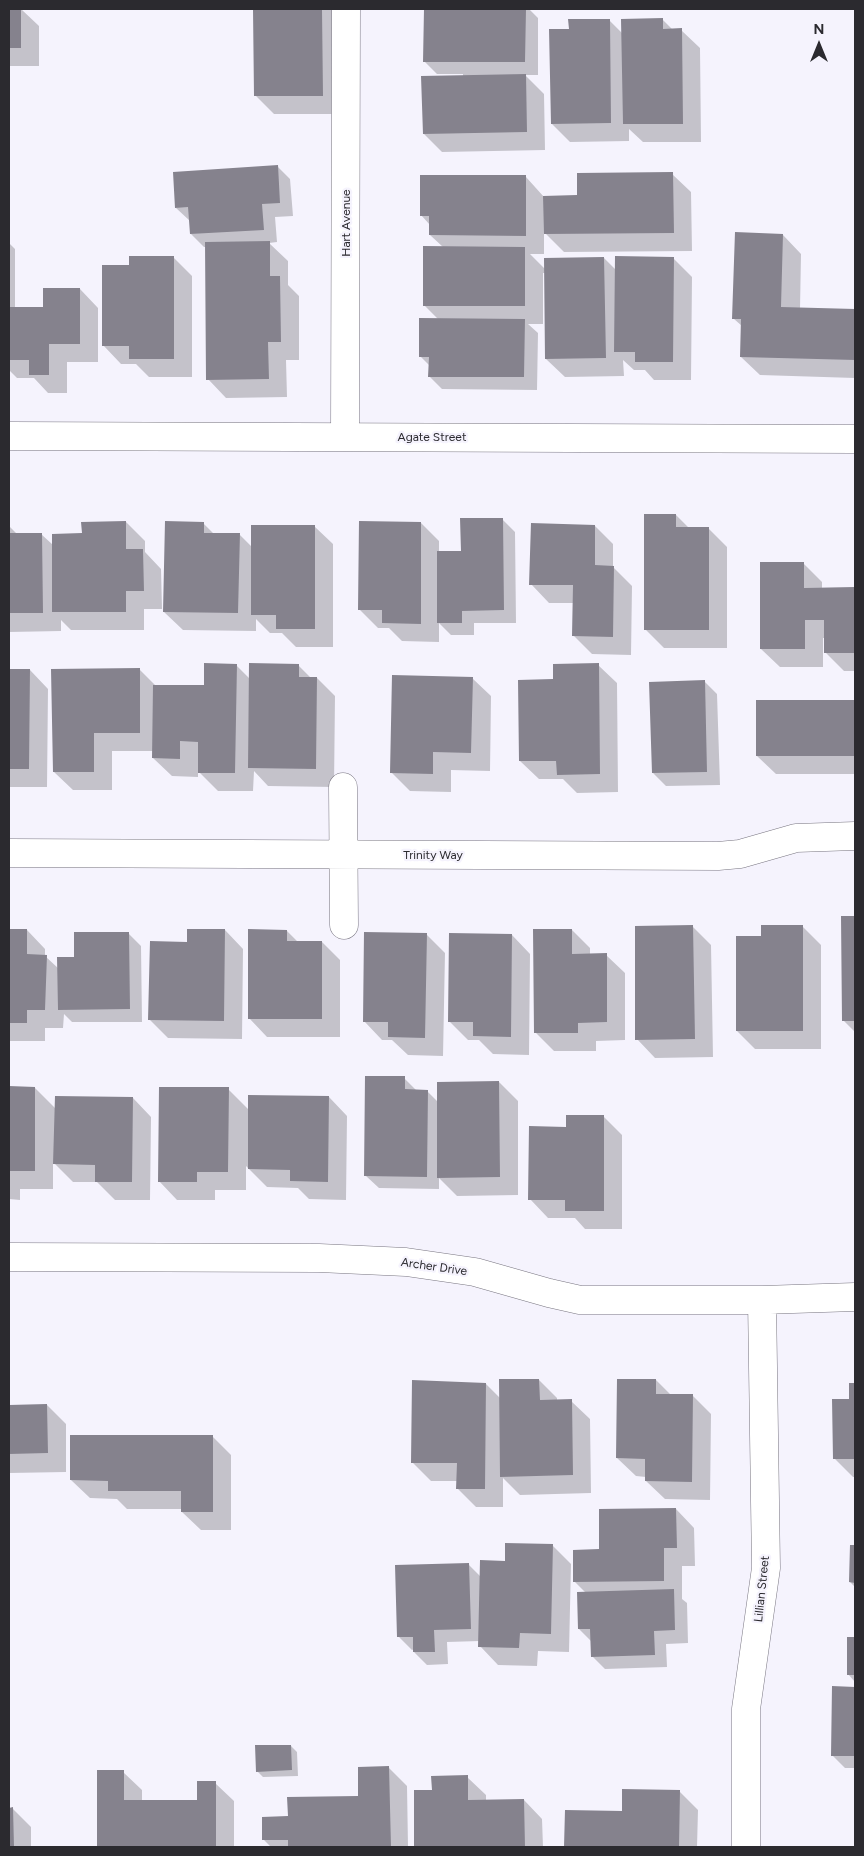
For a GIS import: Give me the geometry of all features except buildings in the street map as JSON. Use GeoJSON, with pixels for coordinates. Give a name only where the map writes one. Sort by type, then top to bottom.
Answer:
{"type":"FeatureCollection","features":[{"type":"Feature","properties":{"kind":"street","name":"Hart Avenue"},"geometry":{"type":"LineString","coordinates":[[345,437],[346,9]]}},
{"type":"Feature","properties":{"kind":"street","name":"Agate Street"},"geometry":{"type":"LineString","coordinates":[[9,436],[855,439]]}},
{"type":"Feature","properties":{"kind":"street"},"geometry":{"type":"LineString","coordinates":[[343,787],[344,926]]}},
{"type":"Feature","properties":{"kind":"street","name":"Trinity Way"},"geometry":{"type":"LineString","coordinates":[[9,853],[718,856],[740,854],[796,838],[855,836]]}},
{"type":"Feature","properties":{"kind":"street","name":"Archer Drive"},"geometry":{"type":"LineString","coordinates":[[9,1257],[319,1258],[406,1262],[475,1272],[549,1294],[580,1300],[762,1300],[855,1297]]}},
{"type":"Feature","properties":{"kind":"street","name":"Lillian Street"},"geometry":{"type":"LineString","coordinates":[[746,1847],[746,1709],[766,1568],[762,1300]]}}]}
